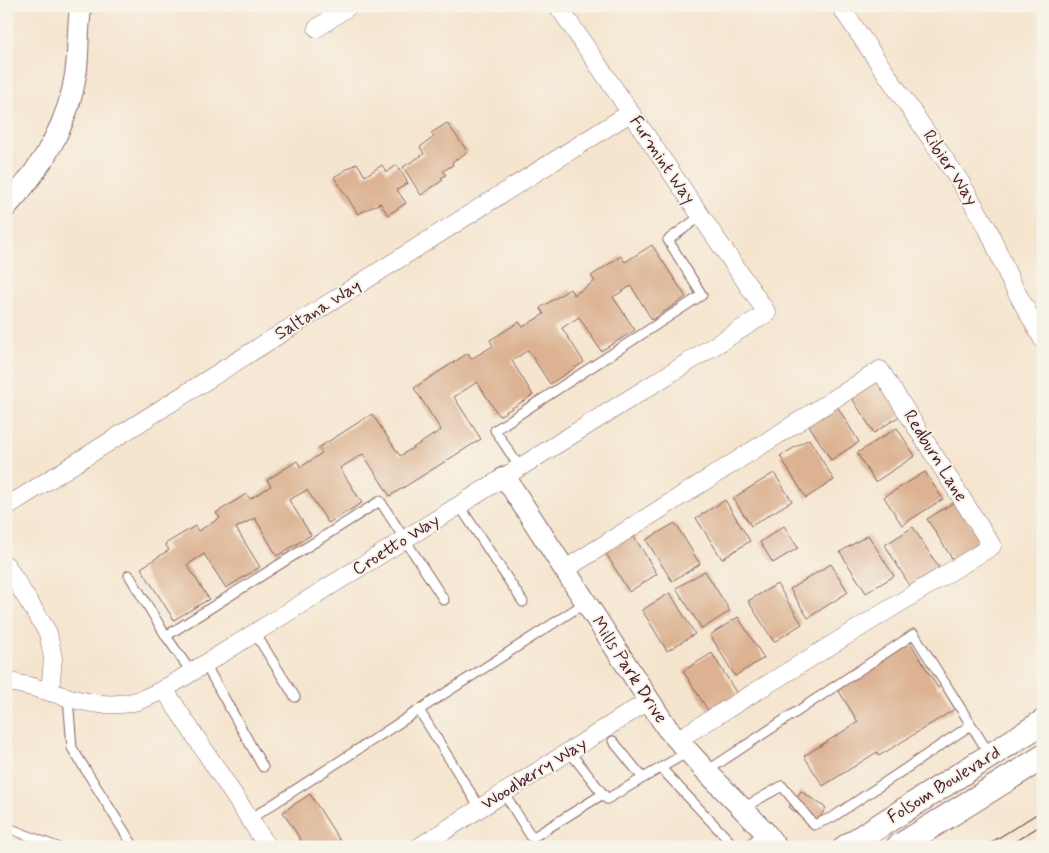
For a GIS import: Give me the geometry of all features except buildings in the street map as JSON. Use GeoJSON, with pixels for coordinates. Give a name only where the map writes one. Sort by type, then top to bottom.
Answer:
{"type":"FeatureCollection","features":[{"type":"Feature","properties":{"kind":"main road","name":"Folsom Boulevard"},"geometry":{"type":"LineString","coordinates":[[846,847],[1043,722]]}},
{"type":"Feature","properties":{"kind":"main road","name":"Folsom Boulevard"},"geometry":{"type":"LineString","coordinates":[[898,847],[1043,757]]}},
{"type":"Feature","properties":{"kind":"street"},"geometry":{"type":"LineString","coordinates":[[6,207],[32,176],[64,119],[76,71],[81,6]]}},
{"type":"Feature","properties":{"kind":"street"},"geometry":{"type":"LineString","coordinates":[[317,28],[349,6]]}},
{"type":"Feature","properties":{"kind":"street","name":"Furmint Way"},"geometry":{"type":"LineString","coordinates":[[558,6],[767,313]]}},
{"type":"Feature","properties":{"kind":"street","name":"Ribier Way"},"geometry":{"type":"LineString","coordinates":[[840,6],[961,183],[989,231],[1011,282],[1043,340]]}},
{"type":"Feature","properties":{"kind":"street","name":"Saltana Way"},"geometry":{"type":"LineString","coordinates":[[6,507],[630,113]]}},
{"type":"Feature","properties":{"kind":"street","name":"Croetto Way"},"geometry":{"type":"LineString","coordinates":[[6,682],[100,705],[127,705],[164,689],[767,313]]}},
{"type":"Feature","properties":{"kind":"street","name":"Redburn Lane"},"geometry":{"type":"LineString","coordinates":[[564,570],[880,370],[992,546],[682,746]]}},
{"type":"Feature","properties":{"kind":"street","name":"Mills Park Drive"},"geometry":{"type":"LineString","coordinates":[[512,472],[564,570],[648,701],[682,746],[770,839]]}},
{"type":"Feature","properties":{"kind":"street"},"geometry":{"type":"LineString","coordinates":[[6,565],[48,633],[53,658],[50,692]]}},
{"type":"Feature","properties":{"kind":"street"},"geometry":{"type":"LineString","coordinates":[[164,689],[268,847]]}},
{"type":"Feature","properties":{"kind":"street","name":"Woodberry Way"},"geometry":{"type":"LineString","coordinates":[[419,847],[648,701]]}},
{"type":"Feature","properties":{"kind":"lane"},"geometry":{"type":"LineString","coordinates":[[512,472],[495,430],[702,295],[668,240],[701,216]]}},
{"type":"Feature","properties":{"kind":"lane"},"geometry":{"type":"LineString","coordinates":[[166,636],[380,501],[444,600]]}},
{"type":"Feature","properties":{"kind":"lane"},"geometry":{"type":"LineString","coordinates":[[459,505],[523,602]]}},
{"type":"Feature","properties":{"kind":"lane"},"geometry":{"type":"LineString","coordinates":[[130,575],[166,636],[198,668],[264,767]]}},
{"type":"Feature","properties":{"kind":"lane"},"geometry":{"type":"LineString","coordinates":[[250,819],[585,603]]}},
{"type":"Feature","properties":{"kind":"lane"},"geometry":{"type":"LineString","coordinates":[[255,633],[294,697]]}},
{"type":"Feature","properties":{"kind":"lane"},"geometry":{"type":"LineString","coordinates":[[706,772],[914,634],[990,756]]}},
{"type":"Feature","properties":{"kind":"lane"},"geometry":{"type":"LineString","coordinates":[[68,697],[72,748],[134,847]]}},
{"type":"Feature","properties":{"kind":"lane"},"geometry":{"type":"LineString","coordinates":[[419,710],[480,808]]}},
{"type":"Feature","properties":{"kind":"lane"},"geometry":{"type":"LineString","coordinates":[[743,809],[782,786],[814,825],[833,817],[971,725]]}},
{"type":"Feature","properties":{"kind":"lane"},"geometry":{"type":"LineString","coordinates":[[613,741],[643,778]]}},
{"type":"Feature","properties":{"kind":"lane"},"geometry":{"type":"LineString","coordinates":[[570,751],[607,799],[661,768],[682,746]]}},
{"type":"Feature","properties":{"kind":"lane"},"geometry":{"type":"LineString","coordinates":[[661,768],[735,847]]}},
{"type":"Feature","properties":{"kind":"lane"},"geometry":{"type":"LineString","coordinates":[[504,793],[532,838],[603,794]]}},
{"type":"Feature","properties":{"kind":"lane"},"geometry":{"type":"LineString","coordinates":[[6,827],[57,847]]}},
{"type":"Feature","properties":{"kind":"lane"},"geometry":{"type":"LineString","coordinates":[[746,847],[770,839]]}},
{"type":"Feature","properties":{"kind":"tram line"},"geometry":{"type":"LineString","coordinates":[[984,847],[1043,810]]}},
{"type":"Feature","properties":{"kind":"tram line"},"geometry":{"type":"LineString","coordinates":[[1006,847],[1043,824]]}},
{"type":"Feature","properties":{"kind":"railway"},"geometry":{"type":"LineString","coordinates":[[1038,847],[1043,844]]}}]}
